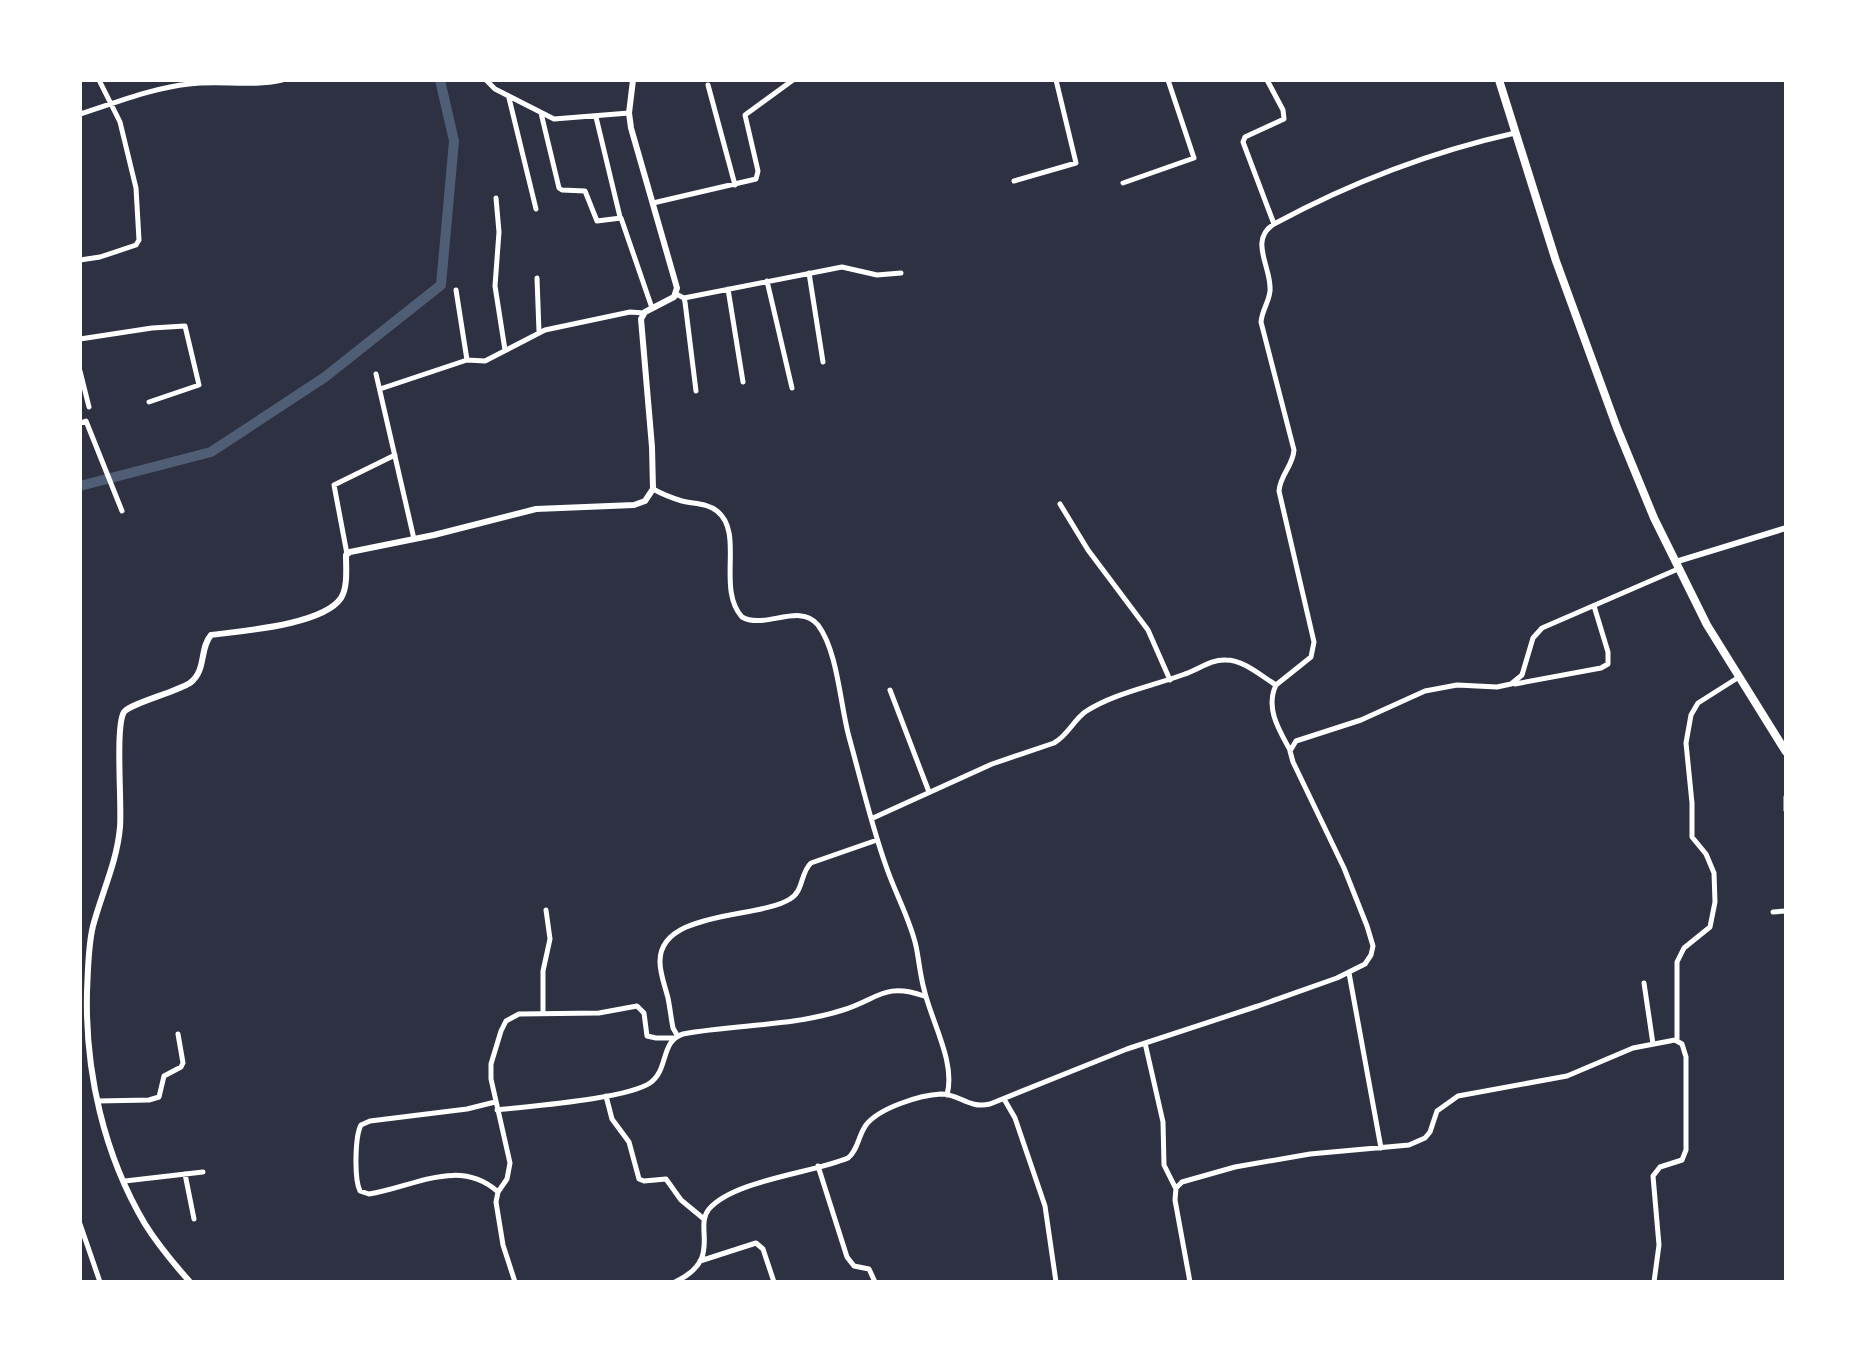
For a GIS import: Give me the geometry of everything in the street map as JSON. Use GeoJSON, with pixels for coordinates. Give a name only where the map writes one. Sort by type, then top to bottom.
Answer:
{"type":"FeatureCollection","features":[{"type":"Feature","properties":{"kind":"main road"},"geometry":{"type":"LineString","coordinates":[[1499,80],[1556,261],[1617,428],[1654,518],[1707,625],[1786,752]]}},
{"type":"Feature","properties":{"kind":"street"},"geometry":{"type":"LineString","coordinates":[[80,260],[136,245],[139,240],[137,192],[120,122],[99,80]]}},
{"type":"Feature","properties":{"kind":"street"},"geometry":{"type":"LineString","coordinates":[[80,114],[176,85],[258,85],[282,80]]}},
{"type":"Feature","properties":{"kind":"street"},"geometry":{"type":"LineString","coordinates":[[486,80],[509,97],[557,119],[629,113]]}},
{"type":"Feature","properties":{"kind":"street"},"geometry":{"type":"LineString","coordinates":[[633,80],[629,113],[677,288],[676,294]]}},
{"type":"Feature","properties":{"kind":"street"},"geometry":{"type":"LineString","coordinates":[[653,203],[752,181],[758,176],[745,115],[793,80]]}},
{"type":"Feature","properties":{"kind":"street"},"geometry":{"type":"LineString","coordinates":[[1014,181],[1076,163],[1056,80]]}},
{"type":"Feature","properties":{"kind":"street"},"geometry":{"type":"LineString","coordinates":[[1123,183],[1194,158],[1168,80]]}},
{"type":"Feature","properties":{"kind":"street"},"geometry":{"type":"LineString","coordinates":[[1267,80],[1283,110],[1284,119],[1245,137],[1243,142],[1274,224]]}},
{"type":"Feature","properties":{"kind":"street"},"geometry":{"type":"LineString","coordinates":[[708,85],[735,185]]}},
{"type":"Feature","properties":{"kind":"street"},"geometry":{"type":"LineString","coordinates":[[509,97],[536,209]]}},
{"type":"Feature","properties":{"kind":"street"},"geometry":{"type":"LineString","coordinates":[[541,113],[559,188],[585,191],[597,221],[620,217]]}},
{"type":"Feature","properties":{"kind":"street"},"geometry":{"type":"LineString","coordinates":[[596,116],[620,217],[652,308]]}},
{"type":"Feature","properties":{"kind":"street"},"geometry":{"type":"LineString","coordinates":[[675,1282],[686,1277],[700,1261],[706,1240],[704,1219],[709,1209],[736,1192],[843,1160],[853,1154],[866,1125],[880,1113],[911,1101],[947,1095],[973,1106],[990,1104],[1145,1043],[1222,1019],[1349,973],[1365,964],[1373,946],[1344,868],[1272,713],[1271,700],[1276,685],[1306,663],[1314,651],[1314,642],[1279,491],[1282,478],[1293,459],[1292,440],[1261,322],[1270,295],[1270,284],[1261,239],[1267,228],[1274,224],[1405,164],[1448,149],[1515,133]]}},
{"type":"Feature","properties":{"kind":"street"},"geometry":{"type":"LineString","coordinates":[[496,198],[499,232],[495,286],[505,350]]}},
{"type":"Feature","properties":{"kind":"street"},"geometry":{"type":"LineString","coordinates":[[676,294],[684,298],[842,267],[875,275],[901,273]]}},
{"type":"Feature","properties":{"kind":"street"},"geometry":{"type":"LineString","coordinates":[[809,273],[823,362]]}},
{"type":"Feature","properties":{"kind":"street"},"geometry":{"type":"LineString","coordinates":[[537,278],[539,332]]}},
{"type":"Feature","properties":{"kind":"street"},"geometry":{"type":"LineString","coordinates":[[767,281],[792,388]]}},
{"type":"Feature","properties":{"kind":"street"},"geometry":{"type":"LineString","coordinates":[[728,289],[743,382]]}},
{"type":"Feature","properties":{"kind":"street"},"geometry":{"type":"LineString","coordinates":[[456,290],[467,360]]}},
{"type":"Feature","properties":{"kind":"street"},"geometry":{"type":"LineString","coordinates":[[347,554],[536,509],[634,505],[645,501],[653,489],[641,319],[644,313],[676,294]]}},
{"type":"Feature","properties":{"kind":"street"},"geometry":{"type":"LineString","coordinates":[[684,298],[696,391]]}},
{"type":"Feature","properties":{"kind":"street"},"geometry":{"type":"LineString","coordinates":[[380,389],[467,360],[485,361],[539,332],[630,312],[644,313]]}},
{"type":"Feature","properties":{"kind":"street"},"geometry":{"type":"LineString","coordinates":[[80,339],[185,326],[199,385],[149,402]]}},
{"type":"Feature","properties":{"kind":"street"},"geometry":{"type":"LineString","coordinates":[[80,371],[89,407]]}},
{"type":"Feature","properties":{"kind":"street"},"geometry":{"type":"LineString","coordinates":[[376,374],[414,539]]}},
{"type":"Feature","properties":{"kind":"street"},"geometry":{"type":"LineString","coordinates":[[80,423],[86,421],[122,511]]}},
{"type":"Feature","properties":{"kind":"street"},"geometry":{"type":"LineString","coordinates":[[190,1282],[145,1225],[110,1147],[87,1045],[88,974],[93,927],[114,866],[120,828],[120,725],[127,708],[165,696],[197,677],[203,664],[207,639],[211,635],[296,622],[337,603],[343,594],[347,554],[334,485],[395,455]]}},
{"type":"Feature","properties":{"kind":"street"},"geometry":{"type":"LineString","coordinates":[[653,489],[674,499],[709,506],[721,515],[730,535],[732,595],[742,617],[756,621],[806,617],[817,624],[833,664],[843,714],[877,840],[916,947],[925,996],[947,1069],[947,1095]]}},
{"type":"Feature","properties":{"kind":"street"},"geometry":{"type":"LineString","coordinates":[[1060,504],[1088,550],[1148,630],[1170,680]]}},
{"type":"Feature","properties":{"kind":"street"},"geometry":{"type":"LineString","coordinates":[[1511,684],[1522,675],[1533,638],[1542,628],[1677,566],[1786,528]]}},
{"type":"Feature","properties":{"kind":"street"},"geometry":{"type":"LineString","coordinates":[[1290,751],[1301,738],[1361,720],[1425,691],[1457,685],[1497,687],[1605,666],[1609,660],[1608,652],[1594,606]]}},
{"type":"Feature","properties":{"kind":"street"},"geometry":{"type":"LineString","coordinates":[[873,818],[992,764],[1054,743],[1087,711],[1112,699],[1170,680],[1211,662],[1228,659],[1238,662],[1276,685]]}},
{"type":"Feature","properties":{"kind":"street"},"geometry":{"type":"LineString","coordinates":[[1654,1282],[1659,1245],[1653,1176],[1660,1167],[1682,1160],[1686,1150],[1687,1067],[1684,1049],[1677,1041],[1677,962],[1684,948],[1710,927],[1715,902],[1715,883],[1710,863],[1692,837],[1686,743],[1688,726],[1698,703],[1739,677]]}},
{"type":"Feature","properties":{"kind":"street"},"geometry":{"type":"LineString","coordinates":[[890,690],[929,792]]}},
{"type":"Feature","properties":{"kind":"street"},"geometry":{"type":"LineString","coordinates":[[1786,797],[1786,810]]}},
{"type":"Feature","properties":{"kind":"street"},"geometry":{"type":"LineString","coordinates":[[497,1110],[606,1096],[635,1089],[654,1080],[675,1036],[659,960],[669,938],[692,924],[767,909],[788,901],[800,888],[806,867],[816,859],[847,852],[877,840]]}},
{"type":"Feature","properties":{"kind":"street"},"geometry":{"type":"LineString","coordinates":[[543,1013],[543,971],[550,939],[546,910]]}},
{"type":"Feature","properties":{"kind":"street"},"geometry":{"type":"LineString","coordinates":[[1773,912],[1786,911]]}},
{"type":"Feature","properties":{"kind":"street"},"geometry":{"type":"LineString","coordinates":[[80,943],[91,942]]}},
{"type":"Feature","properties":{"kind":"street"},"geometry":{"type":"LineString","coordinates":[[1349,973],[1381,1148]]}},
{"type":"Feature","properties":{"kind":"street"},"geometry":{"type":"LineString","coordinates":[[1644,983],[1653,1044]]}},
{"type":"Feature","properties":{"kind":"street"},"geometry":{"type":"LineString","coordinates":[[515,1282],[503,1245],[497,1211],[498,1192],[507,1179],[510,1163],[495,1102],[491,1064],[506,1021],[519,1014],[599,1013],[637,1006],[644,1013],[647,1036],[656,1038],[828,1014],[894,989],[925,996]]}},
{"type":"Feature","properties":{"kind":"street"},"geometry":{"type":"LineString","coordinates":[[98,1101],[159,1097],[164,1076],[183,1063],[178,1034]]}},
{"type":"Feature","properties":{"kind":"street"},"geometry":{"type":"LineString","coordinates":[[1176,1188],[1182,1182],[1235,1167],[1310,1154],[1409,1145],[1425,1138],[1437,1111],[1458,1096],[1567,1076],[1633,1048],[1677,1041]]}},
{"type":"Feature","properties":{"kind":"street"},"geometry":{"type":"LineString","coordinates":[[1145,1043],[1164,1131],[1164,1165],[1176,1188],[1175,1200],[1190,1282]]}},
{"type":"Feature","properties":{"kind":"street"},"geometry":{"type":"LineString","coordinates":[[606,1096],[612,1119],[629,1142],[639,1179],[649,1182],[666,1179],[681,1200],[704,1219]]}},
{"type":"Feature","properties":{"kind":"street"},"geometry":{"type":"LineString","coordinates":[[1004,1099],[1015,1118],[1045,1206],[1056,1282]]}},
{"type":"Feature","properties":{"kind":"street"},"geometry":{"type":"LineString","coordinates":[[495,1102],[467,1109],[370,1121],[361,1125],[357,1139],[356,1183],[360,1191],[369,1194],[462,1174],[479,1178],[498,1192]]}},
{"type":"Feature","properties":{"kind":"street"},"geometry":{"type":"LineString","coordinates":[[818,1166],[847,1257],[854,1266],[869,1269],[875,1282]]}},
{"type":"Feature","properties":{"kind":"street"},"geometry":{"type":"LineString","coordinates":[[125,1181],[203,1172]]}},
{"type":"Feature","properties":{"kind":"street"},"geometry":{"type":"LineString","coordinates":[[185,1174],[194,1219]]}},
{"type":"Feature","properties":{"kind":"street"},"geometry":{"type":"LineString","coordinates":[[80,1224],[100,1282]]}},
{"type":"Feature","properties":{"kind":"street"},"geometry":{"type":"LineString","coordinates":[[700,1261],[756,1243],[763,1249],[774,1282]]}},
{"type":"Feature","properties":{"kind":"waterway"},"geometry":{"type":"LineString","coordinates":[[80,486],[211,452],[325,377],[441,285],[454,141],[440,80]]}}]}
